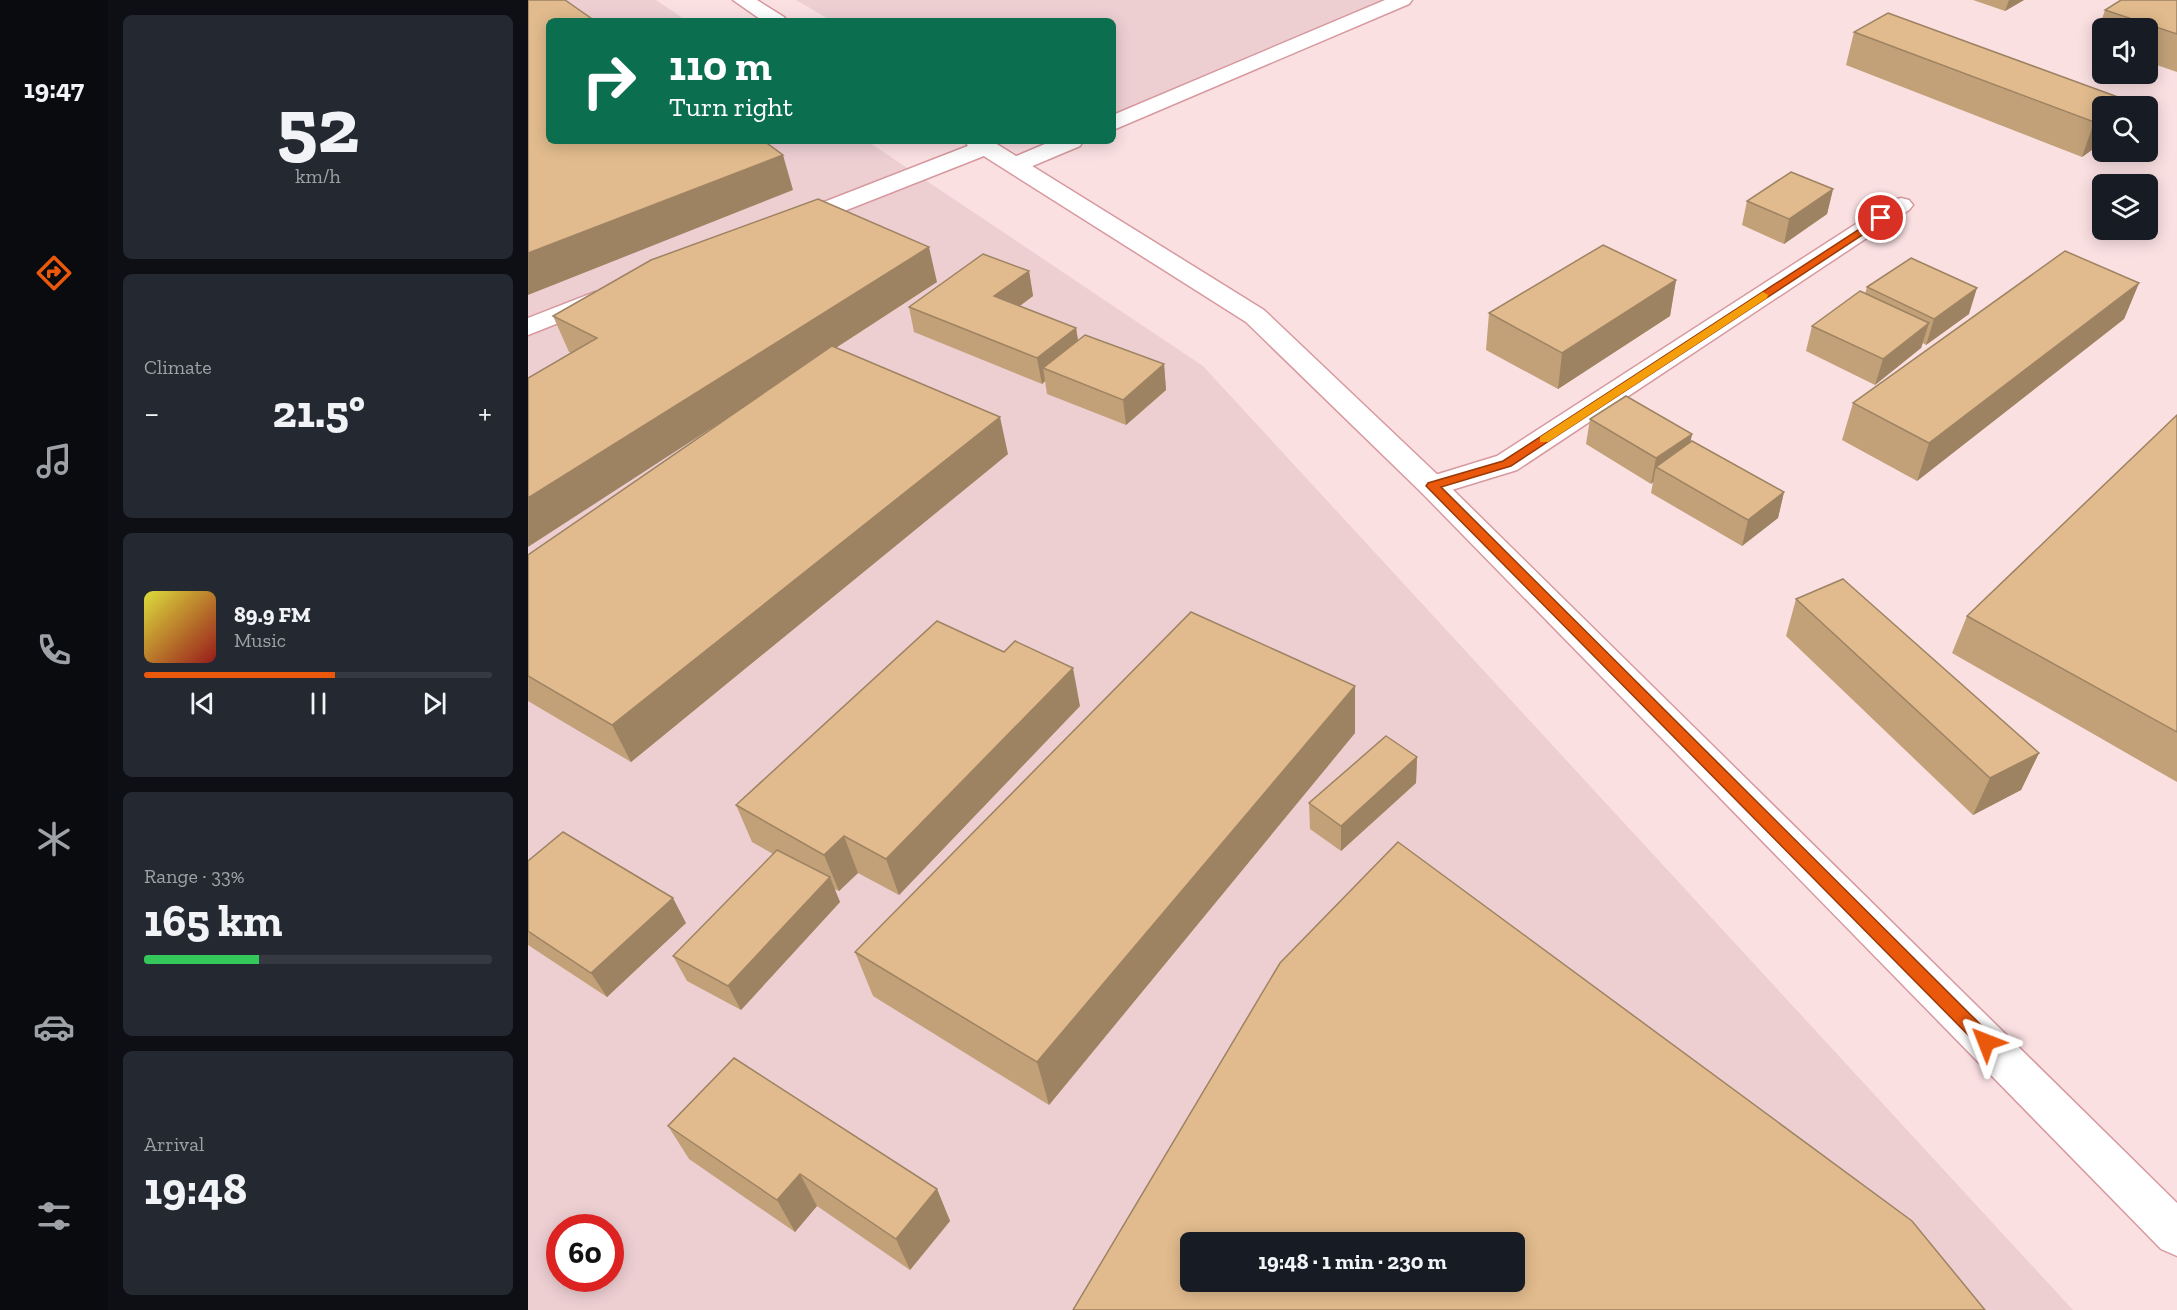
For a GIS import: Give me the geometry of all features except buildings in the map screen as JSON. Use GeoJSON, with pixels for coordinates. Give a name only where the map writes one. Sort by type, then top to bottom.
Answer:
{"type":"FeatureCollection","features":[{"type":"Feature","properties":{"kind":"main road"},"geometry":{"type":"LineString","coordinates":[[742,0],[772,18]]}},
{"type":"Feature","properties":{"kind":"main road"},"geometry":{"type":"LineString","coordinates":[[1116,122],[1402,0]]}},
{"type":"Feature","properties":{"kind":"main road"},"geometry":{"type":"LineString","coordinates":[[775,229],[980,144],[1255,316],[1432,486],[2177,1233]]}},
{"type":"Feature","properties":{"kind":"main road"},"geometry":{"type":"LineString","coordinates":[[1016,165],[1065,144]]}},
{"type":"Feature","properties":{"kind":"main road"},"geometry":{"type":"LineString","coordinates":[[1432,486],[1507,463],[1901,205]]}},
{"type":"Feature","properties":{"kind":"main road"},"geometry":{"type":"LineString","coordinates":[[528,327],[620,290]]}},
{"type":"Feature","properties":{"kind":"shaded area"},"geometry":{"type":"Polygon","coordinates":[[[528,0],[656,0],[683,18],[546,18],[546,144],[871,144],[1203,366],[2073,1310],[528,1310],[528,0]]]}},
{"type":"Feature","properties":{"kind":"shaded area"},"geometry":{"type":"Polygon","coordinates":[[[796,0],[1403,0],[1116,125],[1116,18],[827,18],[796,0]]]}},
{"type":"Feature","properties":{"kind":"slow traffic"},"geometry":{"type":"LineString","coordinates":[[1544,439],[1763,295]]}},
{"type":"Feature","properties":{"kind":"route"},"geometry":{"type":"LineString","coordinates":[[1881,218],[1507,463],[1432,486],[1986,1042]]}}]}
